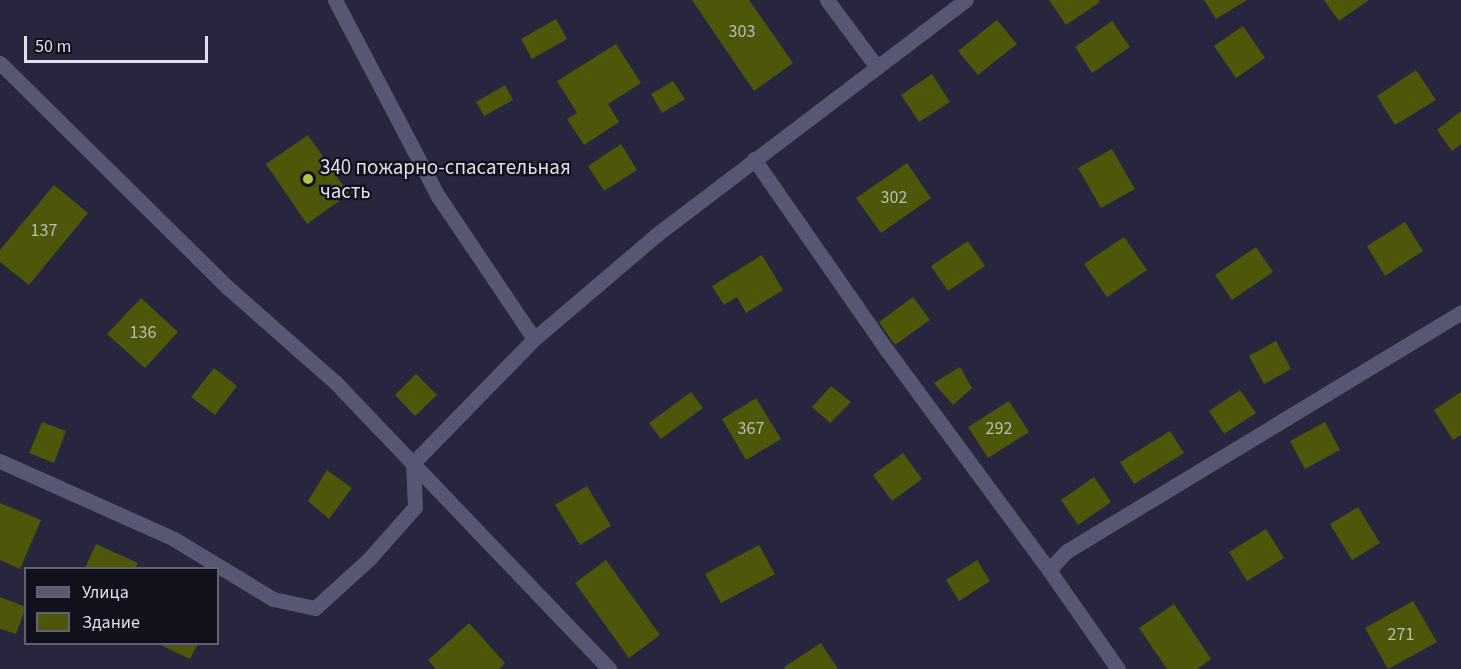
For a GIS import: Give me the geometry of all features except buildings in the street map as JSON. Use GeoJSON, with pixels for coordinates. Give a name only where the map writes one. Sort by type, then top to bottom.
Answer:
{"type":"FeatureCollection","features":[{"type":"Feature","properties":{"kind":"street"},"geometry":{"type":"LineString","coordinates":[[335,0],[438,196],[534,339]]}},
{"type":"Feature","properties":{"kind":"street"},"geometry":{"type":"LineString","coordinates":[[827,0],[876,66]]}},
{"type":"Feature","properties":{"kind":"street"},"geometry":{"type":"LineString","coordinates":[[0,461],[174,539],[273,599],[315,608],[369,559],[415,507],[414,463],[534,339],[754,159],[966,0]]}},
{"type":"Feature","properties":{"kind":"street"},"geometry":{"type":"LineString","coordinates":[[0,63],[226,286],[335,381],[609,669]]}},
{"type":"Feature","properties":{"kind":"street"},"geometry":{"type":"LineString","coordinates":[[754,159],[886,349],[1049,570],[1118,669]]}},
{"type":"Feature","properties":{"kind":"street"},"geometry":{"type":"LineString","coordinates":[[1049,570],[1066,551],[1461,312]]}},
{"type":"Feature","properties":{"kind":"place","name":"340 пожарно-спасательная часть"},"geometry":{"type":"Point","coordinates":[308,179]}}]}
